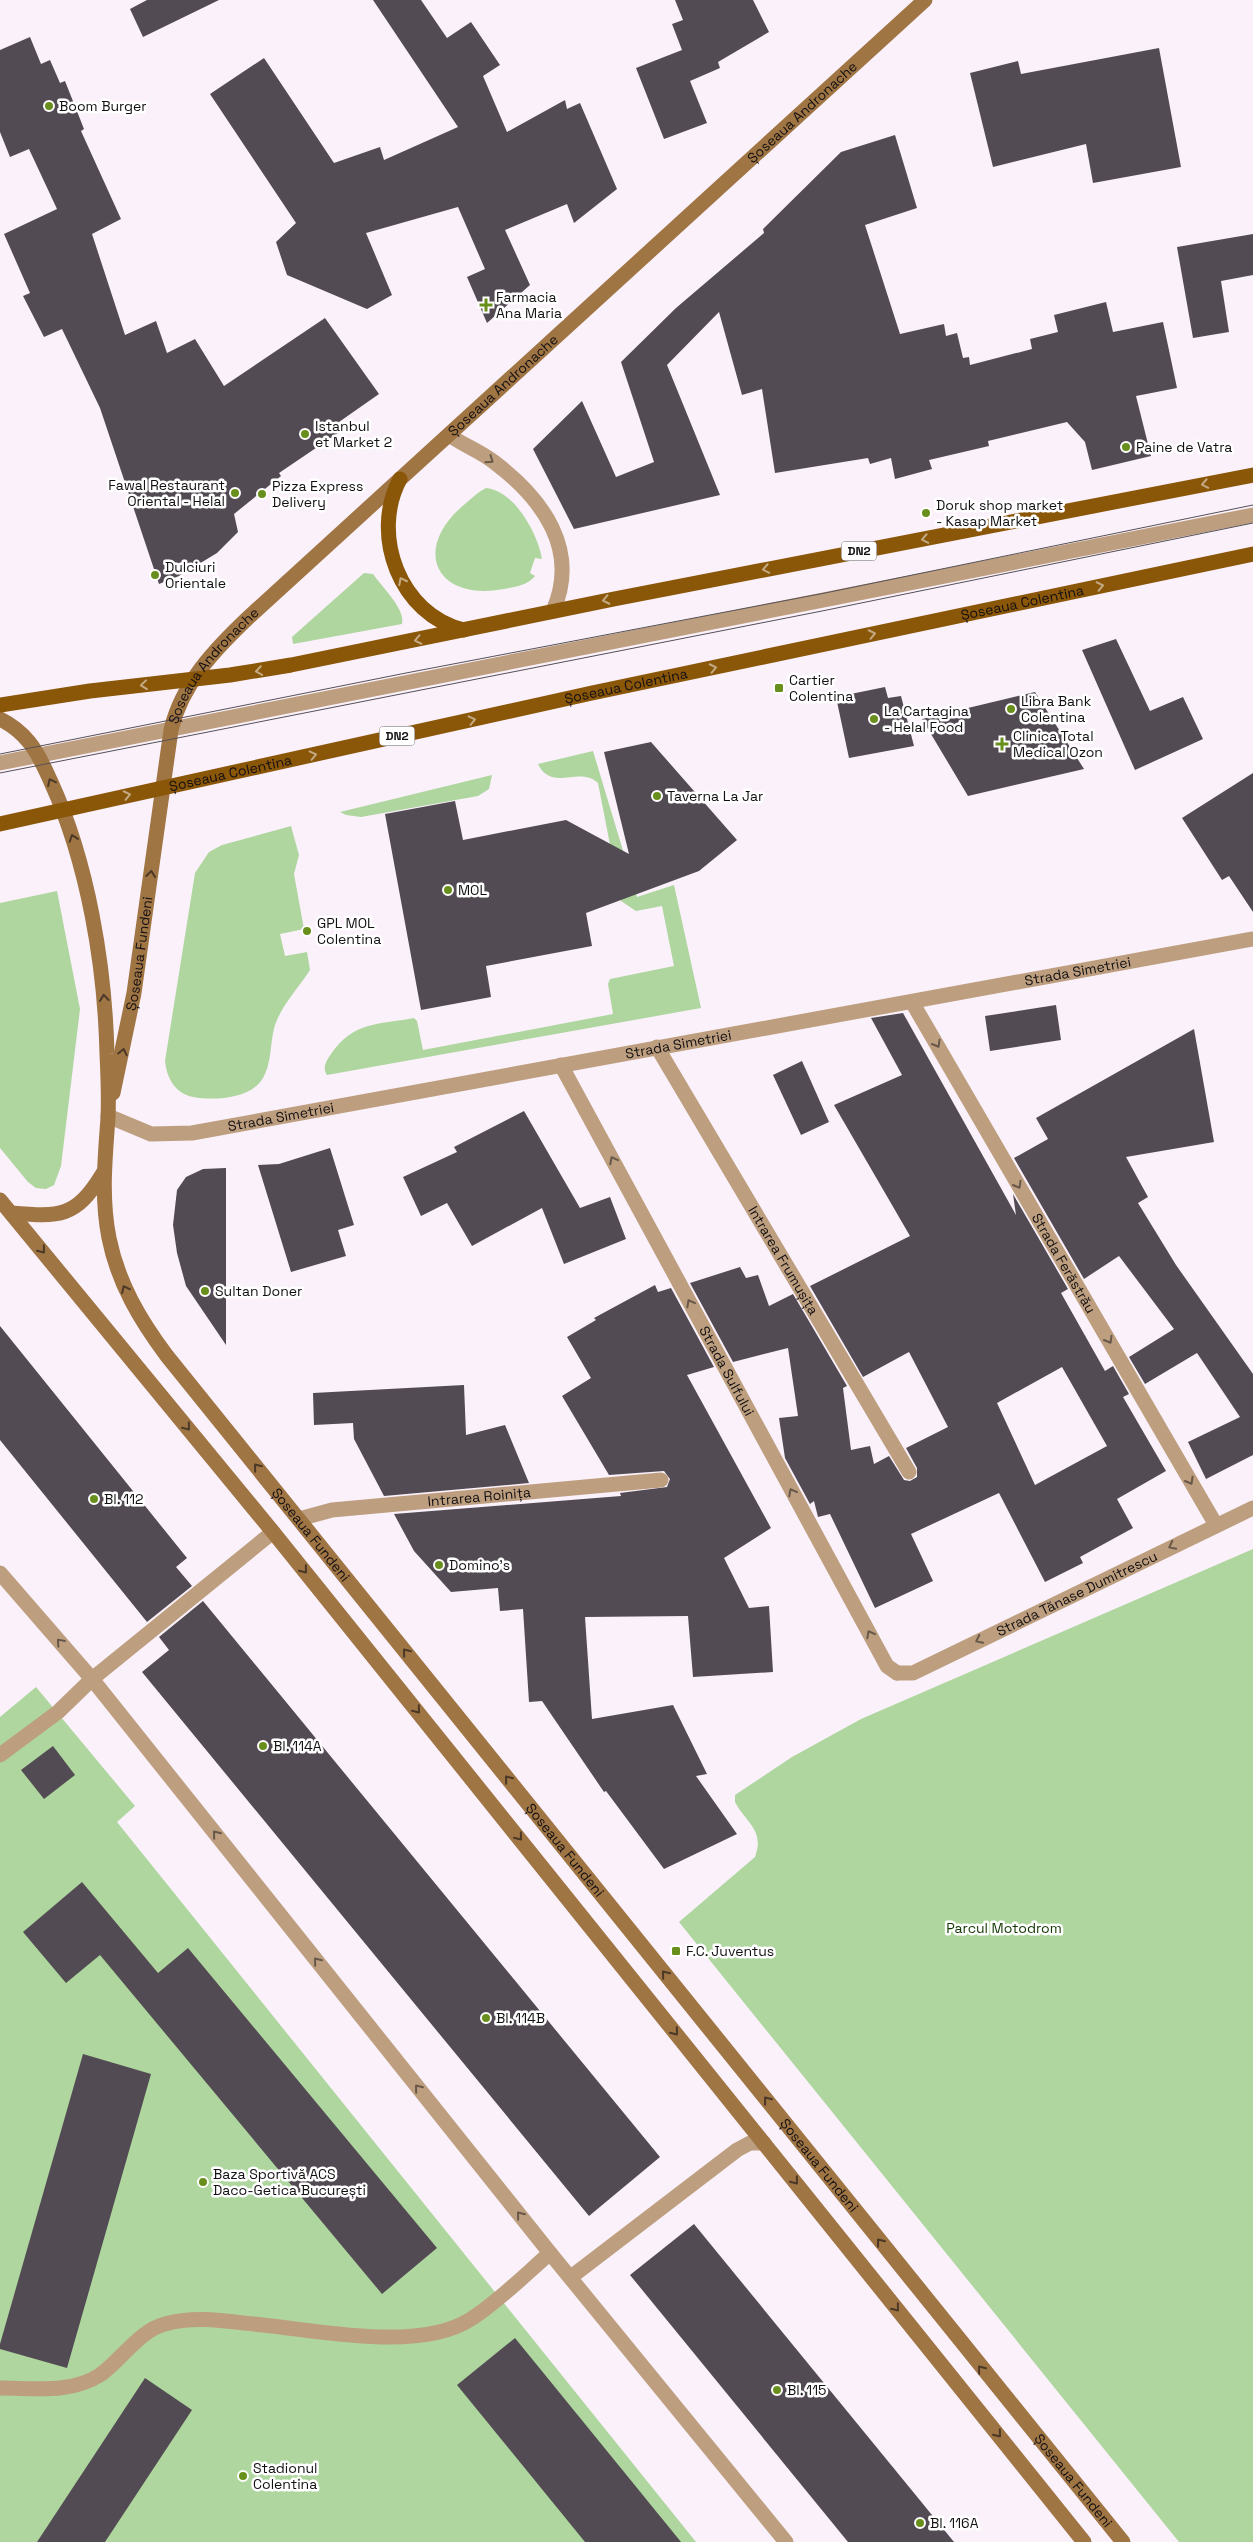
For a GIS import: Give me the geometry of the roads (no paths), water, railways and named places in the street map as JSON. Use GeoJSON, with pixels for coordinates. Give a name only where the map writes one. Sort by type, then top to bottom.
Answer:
{"type":"FeatureCollection","features":[{"type":"Feature","properties":{"kind":"main road","name":"Șoseaua Andronache"},"geometry":{"type":"LineString","coordinates":[[162,788],[171,730],[178,708],[193,680],[211,655],[236,629],[925,0]]}},
{"type":"Feature","properties":{"kind":"main road","name":"DN2"},"geometry":{"type":"LineString","coordinates":[[0,705],[90,690],[193,680],[265,670],[553,611],[1253,475]]}},
{"type":"Feature","properties":{"kind":"main road"},"geometry":{"type":"LineString","coordinates":[[400,479],[394,489],[388,517],[389,544],[396,569],[406,588],[420,605],[443,623],[466,630]]}},
{"type":"Feature","properties":{"kind":"main road","name":"Șoseaua Colentina"},"geometry":{"type":"LineString","coordinates":[[0,824],[573,697],[1253,554]]}},
{"type":"Feature","properties":{"kind":"main road","name":"Șoseaua Fundeni"},"geometry":{"type":"LineString","coordinates":[[0,719],[19,732],[38,756],[63,809],[80,861],[101,974],[107,1052],[108,1116],[103,1173],[105,1217],[121,1281],[137,1313],[167,1356],[1123,2542]]}},
{"type":"Feature","properties":{"kind":"main road","name":"Șoseaua Fundeni"},"geometry":{"type":"LineString","coordinates":[[108,1116],[128,1030],[162,788]]}},
{"type":"Feature","properties":{"kind":"main road"},"geometry":{"type":"LineString","coordinates":[[11,1213],[57,1214],[73,1209],[86,1198],[103,1173]]}},
{"type":"Feature","properties":{"kind":"main road","name":"Șoseaua Fundeni"},"geometry":{"type":"LineString","coordinates":[[0,1200],[273,1532],[1084,2542]]}},
{"type":"Feature","properties":{"kind":"street"},"geometry":{"type":"LineString","coordinates":[[448,435],[495,463],[529,494],[547,516],[555,531],[561,553],[561,594],[553,611]]}},
{"type":"Feature","properties":{"kind":"street"},"geometry":{"type":"LineString","coordinates":[[0,764],[1253,515]]}},
{"type":"Feature","properties":{"kind":"street","name":"Strada Simetriei"},"geometry":{"type":"LineString","coordinates":[[108,1116],[151,1134],[192,1133],[561,1064],[1253,939]]}},
{"type":"Feature","properties":{"kind":"street","name":"Strada Ferăstrău"},"geometry":{"type":"LineString","coordinates":[[912,1002],[1216,1525]]}},
{"type":"Feature","properties":{"kind":"street","name":"Intrarea Frumușița"},"geometry":{"type":"LineString","coordinates":[[657,1047],[909,1472]]}},
{"type":"Feature","properties":{"kind":"street","name":"Strada Sulfului"},"geometry":{"type":"LineString","coordinates":[[561,1064],[887,1666],[897,1674]]}},
{"type":"Feature","properties":{"kind":"street","name":"Intrarea Roinița"},"geometry":{"type":"LineString","coordinates":[[299,1519],[332,1510],[661,1480]]}},
{"type":"Feature","properties":{"kind":"street","name":"Strada Tănase Dumitrescu"},"geometry":{"type":"LineString","coordinates":[[897,1674],[913,1673],[1253,1508]]}},
{"type":"Feature","properties":{"kind":"street"},"geometry":{"type":"LineString","coordinates":[[0,1755],[58,1712],[92,1679],[273,1532]]}},
{"type":"Feature","properties":{"kind":"street"},"geometry":{"type":"LineString","coordinates":[[0,1573],[92,1679],[550,2253],[786,2542]]}},
{"type":"Feature","properties":{"kind":"street"},"geometry":{"type":"LineString","coordinates":[[571,2277],[737,2150],[750,2143],[764,2143]]}},
{"type":"Feature","properties":{"kind":"street"},"geometry":{"type":"LineString","coordinates":[[0,2388],[58,2389],[81,2384],[101,2374],[132,2344],[163,2324],[198,2319],[396,2338],[436,2334],[471,2319],[550,2253]]}},
{"type":"Feature","properties":{"kind":"tram line"},"geometry":{"type":"LineString","coordinates":[[0,754],[406,673],[825,593],[1253,505]]}},
{"type":"Feature","properties":{"kind":"tram line"},"geometry":{"type":"LineString","coordinates":[[0,773],[822,611],[1253,523]]}},
{"type":"Feature","properties":{"kind":"place","name":"Boom Burger"},"geometry":{"type":"Point","coordinates":[49,106]}},
{"type":"Feature","properties":{"kind":"place","name":"Farmacia Ana Maria"},"geometry":{"type":"Point","coordinates":[486,305]}},
{"type":"Feature","properties":{"kind":"place","name":"Istanbul et Market 2"},"geometry":{"type":"Point","coordinates":[305,434]}},
{"type":"Feature","properties":{"kind":"place","name":"Paine de Vatra"},"geometry":{"type":"Point","coordinates":[1126,447]}},
{"type":"Feature","properties":{"kind":"place","name":"Fawal Restaurant Oriental - Helal"},"geometry":{"type":"Point","coordinates":[235,493]}},
{"type":"Feature","properties":{"kind":"place","name":"Pizza Express Delivery"},"geometry":{"type":"Point","coordinates":[262,494]}},
{"type":"Feature","properties":{"kind":"place","name":"Doruk shop market - Kasap Market"},"geometry":{"type":"Point","coordinates":[926,513]}},
{"type":"Feature","properties":{"kind":"place","name":"Dulciuri Orientale"},"geometry":{"type":"Point","coordinates":[155,575]}},
{"type":"Feature","properties":{"kind":"place","name":"Cartier Colentina"},"geometry":{"type":"Point","coordinates":[779,688]}},
{"type":"Feature","properties":{"kind":"place","name":"Libra Bank Colentina"},"geometry":{"type":"Point","coordinates":[1011,709]}},
{"type":"Feature","properties":{"kind":"place","name":"La Cartagina - Helal Food"},"geometry":{"type":"Point","coordinates":[874,719]}},
{"type":"Feature","properties":{"kind":"place","name":"Clinica Total Medical Ozon"},"geometry":{"type":"Point","coordinates":[1002,744]}},
{"type":"Feature","properties":{"kind":"place","name":"Taverna La Jar"},"geometry":{"type":"Point","coordinates":[657,796]}},
{"type":"Feature","properties":{"kind":"place","name":"MOL"},"geometry":{"type":"Point","coordinates":[448,890]}},
{"type":"Feature","properties":{"kind":"place","name":"GPL MOL Colentina"},"geometry":{"type":"Point","coordinates":[307,931]}},
{"type":"Feature","properties":{"kind":"place","name":"Sultan Doner"},"geometry":{"type":"Point","coordinates":[205,1291]}},
{"type":"Feature","properties":{"kind":"place","name":"Bl. 112"},"geometry":{"type":"Point","coordinates":[94,1499]}},
{"type":"Feature","properties":{"kind":"place","name":"Domino's"},"geometry":{"type":"Point","coordinates":[439,1565]}},
{"type":"Feature","properties":{"kind":"place","name":"Bl. 114A"},"geometry":{"type":"Point","coordinates":[263,1746]}},
{"type":"Feature","properties":{"kind":"place","name":"F.C. Juventus"},"geometry":{"type":"Point","coordinates":[676,1951]}},
{"type":"Feature","properties":{"kind":"place","name":"Bl. 114B"},"geometry":{"type":"Point","coordinates":[486,2018]}},
{"type":"Feature","properties":{"kind":"place","name":"Baza Sportivă ACS Daco-Getica București"},"geometry":{"type":"Point","coordinates":[203,2182]}},
{"type":"Feature","properties":{"kind":"place","name":"Bl. 115"},"geometry":{"type":"Point","coordinates":[777,2390]}},
{"type":"Feature","properties":{"kind":"place","name":"Stadionul Colentina"},"geometry":{"type":"Point","coordinates":[243,2476]}},
{"type":"Feature","properties":{"kind":"place","name":"Bl. 116A"},"geometry":{"type":"Point","coordinates":[920,2523]}},
{"type":"Feature","properties":{"kind":"park label","name":"Parcul Motodrom"},"geometry":{"type":"Point","coordinates":[1004,1928]}}]}
